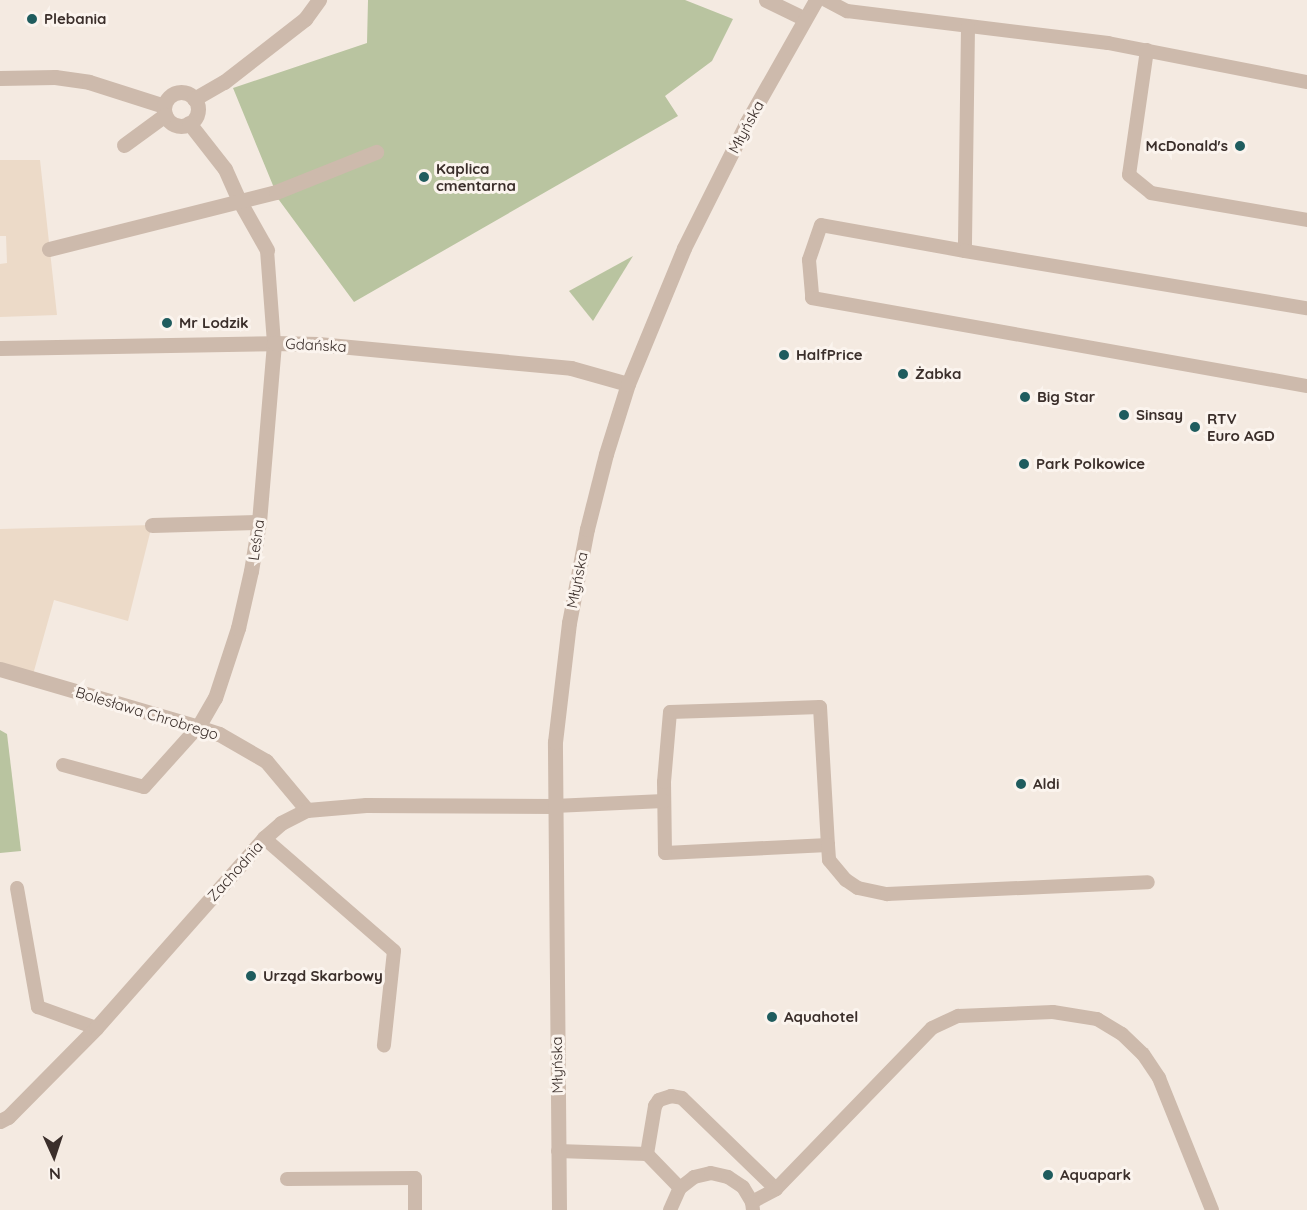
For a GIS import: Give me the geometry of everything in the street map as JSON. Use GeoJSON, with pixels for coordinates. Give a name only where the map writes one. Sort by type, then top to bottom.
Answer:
{"type":"FeatureCollection","features":[{"type":"Feature","properties":{"kind":"street"},"geometry":{"type":"LineString","coordinates":[[195,99],[224,82],[305,19],[319,0]]}},
{"type":"Feature","properties":{"kind":"street"},"geometry":{"type":"LineString","coordinates":[[766,0],[805,19]]}},
{"type":"Feature","properties":{"kind":"street","name":"Młyńska"},"geometry":{"type":"LineString","coordinates":[[559,1210],[555,742],[569,623],[587,529],[606,454],[628,384],[684,248],[747,122],[816,0]]}},
{"type":"Feature","properties":{"kind":"street"},"geometry":{"type":"LineString","coordinates":[[0,78],[55,77],[89,82],[165,111],[173,123],[189,123],[196,115],[195,99]]}},
{"type":"Feature","properties":{"kind":"street"},"geometry":{"type":"LineString","coordinates":[[124,145],[165,111],[170,96],[180,92],[195,99]]}},
{"type":"Feature","properties":{"kind":"street"},"geometry":{"type":"LineString","coordinates":[[189,123],[221,162],[267,250]]}},
{"type":"Feature","properties":{"kind":"street"},"geometry":{"type":"LineString","coordinates":[[49,249],[276,192],[376,152]]}},
{"type":"Feature","properties":{"kind":"street","name":"Leśna"},"geometry":{"type":"LineString","coordinates":[[198,727],[215,698],[238,628],[259,522],[274,344]]}},
{"type":"Feature","properties":{"kind":"street","name":"Gdańska"},"geometry":{"type":"LineString","coordinates":[[0,348],[318,344],[571,368],[628,384]]}},
{"type":"Feature","properties":{"kind":"street"},"geometry":{"type":"LineString","coordinates":[[152,525],[259,522]]}},
{"type":"Feature","properties":{"kind":"street","name":"Bolesława Chrobrego"},"geometry":{"type":"LineString","coordinates":[[0,669],[219,734],[266,761],[307,810]]}},
{"type":"Feature","properties":{"kind":"street","name":"Zachodnia"},"geometry":{"type":"LineString","coordinates":[[0,1120],[8,1117],[96,1028],[264,838],[281,824],[307,810],[366,805],[554,806]]}},
{"type":"Feature","properties":{"kind":"lane"},"geometry":{"type":"LineString","coordinates":[[826,0],[848,11],[1147,50],[1307,82]]}},
{"type":"Feature","properties":{"kind":"lane"},"geometry":{"type":"LineString","coordinates":[[965,251],[968,27]]}},
{"type":"Feature","properties":{"kind":"lane"},"geometry":{"type":"LineString","coordinates":[[1147,50],[1129,175],[1151,193],[1307,220]]}},
{"type":"Feature","properties":{"kind":"lane"},"geometry":{"type":"LineString","coordinates":[[1307,308],[820,225],[809,260],[812,298],[1307,386]]}},
{"type":"Feature","properties":{"kind":"lane"},"geometry":{"type":"LineString","coordinates":[[267,250],[274,344]]}},
{"type":"Feature","properties":{"kind":"lane"},"geometry":{"type":"LineString","coordinates":[[828,845],[665,853],[663,801],[670,712],[820,707],[829,860],[846,880],[858,888],[887,894],[1148,882]]}},
{"type":"Feature","properties":{"kind":"lane"},"geometry":{"type":"LineString","coordinates":[[63,765],[144,787],[198,727]]}},
{"type":"Feature","properties":{"kind":"lane"},"geometry":{"type":"LineString","coordinates":[[554,806],[663,801]]}},
{"type":"Feature","properties":{"kind":"lane"},"geometry":{"type":"LineString","coordinates":[[264,838],[394,951],[384,1045]]}},
{"type":"Feature","properties":{"kind":"lane"},"geometry":{"type":"LineString","coordinates":[[17,888],[38,1007],[96,1028]]}},
{"type":"Feature","properties":{"kind":"lane"},"geometry":{"type":"LineString","coordinates":[[670,1210],[680,1188],[694,1177],[711,1173],[728,1177],[743,1187],[752,1206],[776,1189],[932,1028],[958,1016],[1053,1012],[1097,1019],[1122,1034],[1143,1054],[1159,1078],[1212,1210]]}},
{"type":"Feature","properties":{"kind":"lane"},"geometry":{"type":"LineString","coordinates":[[647,1154],[655,1106],[659,1100],[671,1096],[682,1098],[776,1189]]}},
{"type":"Feature","properties":{"kind":"lane"},"geometry":{"type":"LineString","coordinates":[[558,1151],[647,1154],[680,1188]]}},
{"type":"Feature","properties":{"kind":"lane"},"geometry":{"type":"LineString","coordinates":[[287,1179],[415,1178],[415,1210]]}},
{"type":"Feature","properties":{"kind":"green space"},"geometry":{"type":"Polygon","coordinates":[[[368,0],[685,0],[733,19],[712,61],[665,96],[678,116],[354,302],[279,200],[233,88],[367,43],[368,0]]]}},
{"type":"Feature","properties":{"kind":"green space"},"geometry":{"type":"Polygon","coordinates":[[[633,256],[593,321],[569,291],[633,256]]]}},
{"type":"Feature","properties":{"kind":"green space"},"geometry":{"type":"Polygon","coordinates":[[[0,730],[7,734],[21,851],[0,853],[0,730]]]}},
{"type":"Feature","properties":{"kind":"shaded area"},"geometry":{"type":"Polygon","coordinates":[[[0,160],[40,160],[57,315],[0,317],[0,264],[7,263],[6,236],[0,236],[0,160]]]}},
{"type":"Feature","properties":{"kind":"shaded area"},"geometry":{"type":"Polygon","coordinates":[[[152,525],[128,621],[54,600],[32,678],[0,669],[0,529],[152,525]]]}},
{"type":"Feature","properties":{"kind":"place","name":"Plebania"},"geometry":{"type":"Point","coordinates":[32,19]}},
{"type":"Feature","properties":{"kind":"place","name":"McDonald's"},"geometry":{"type":"Point","coordinates":[1240,146]}},
{"type":"Feature","properties":{"kind":"place","name":"Kaplica cmentarna"},"geometry":{"type":"Point","coordinates":[424,177]}},
{"type":"Feature","properties":{"kind":"place","name":"Mr Lodzik"},"geometry":{"type":"Point","coordinates":[167,323]}},
{"type":"Feature","properties":{"kind":"place","name":"HalfPrice"},"geometry":{"type":"Point","coordinates":[784,355]}},
{"type":"Feature","properties":{"kind":"place","name":"Żabka"},"geometry":{"type":"Point","coordinates":[903,374]}},
{"type":"Feature","properties":{"kind":"place","name":"Big Star"},"geometry":{"type":"Point","coordinates":[1025,397]}},
{"type":"Feature","properties":{"kind":"place","name":"Sinsay"},"geometry":{"type":"Point","coordinates":[1124,415]}},
{"type":"Feature","properties":{"kind":"place","name":"RTV Euro AGD"},"geometry":{"type":"Point","coordinates":[1195,427]}},
{"type":"Feature","properties":{"kind":"place","name":"Park Polkowice"},"geometry":{"type":"Point","coordinates":[1024,464]}},
{"type":"Feature","properties":{"kind":"place","name":"Aldi"},"geometry":{"type":"Point","coordinates":[1021,784]}},
{"type":"Feature","properties":{"kind":"place","name":"Urząd Skarbowy"},"geometry":{"type":"Point","coordinates":[251,976]}},
{"type":"Feature","properties":{"kind":"place","name":"Aquahotel"},"geometry":{"type":"Point","coordinates":[772,1017]}},
{"type":"Feature","properties":{"kind":"place","name":"Aquapark"},"geometry":{"type":"Point","coordinates":[1048,1175]}}]}
